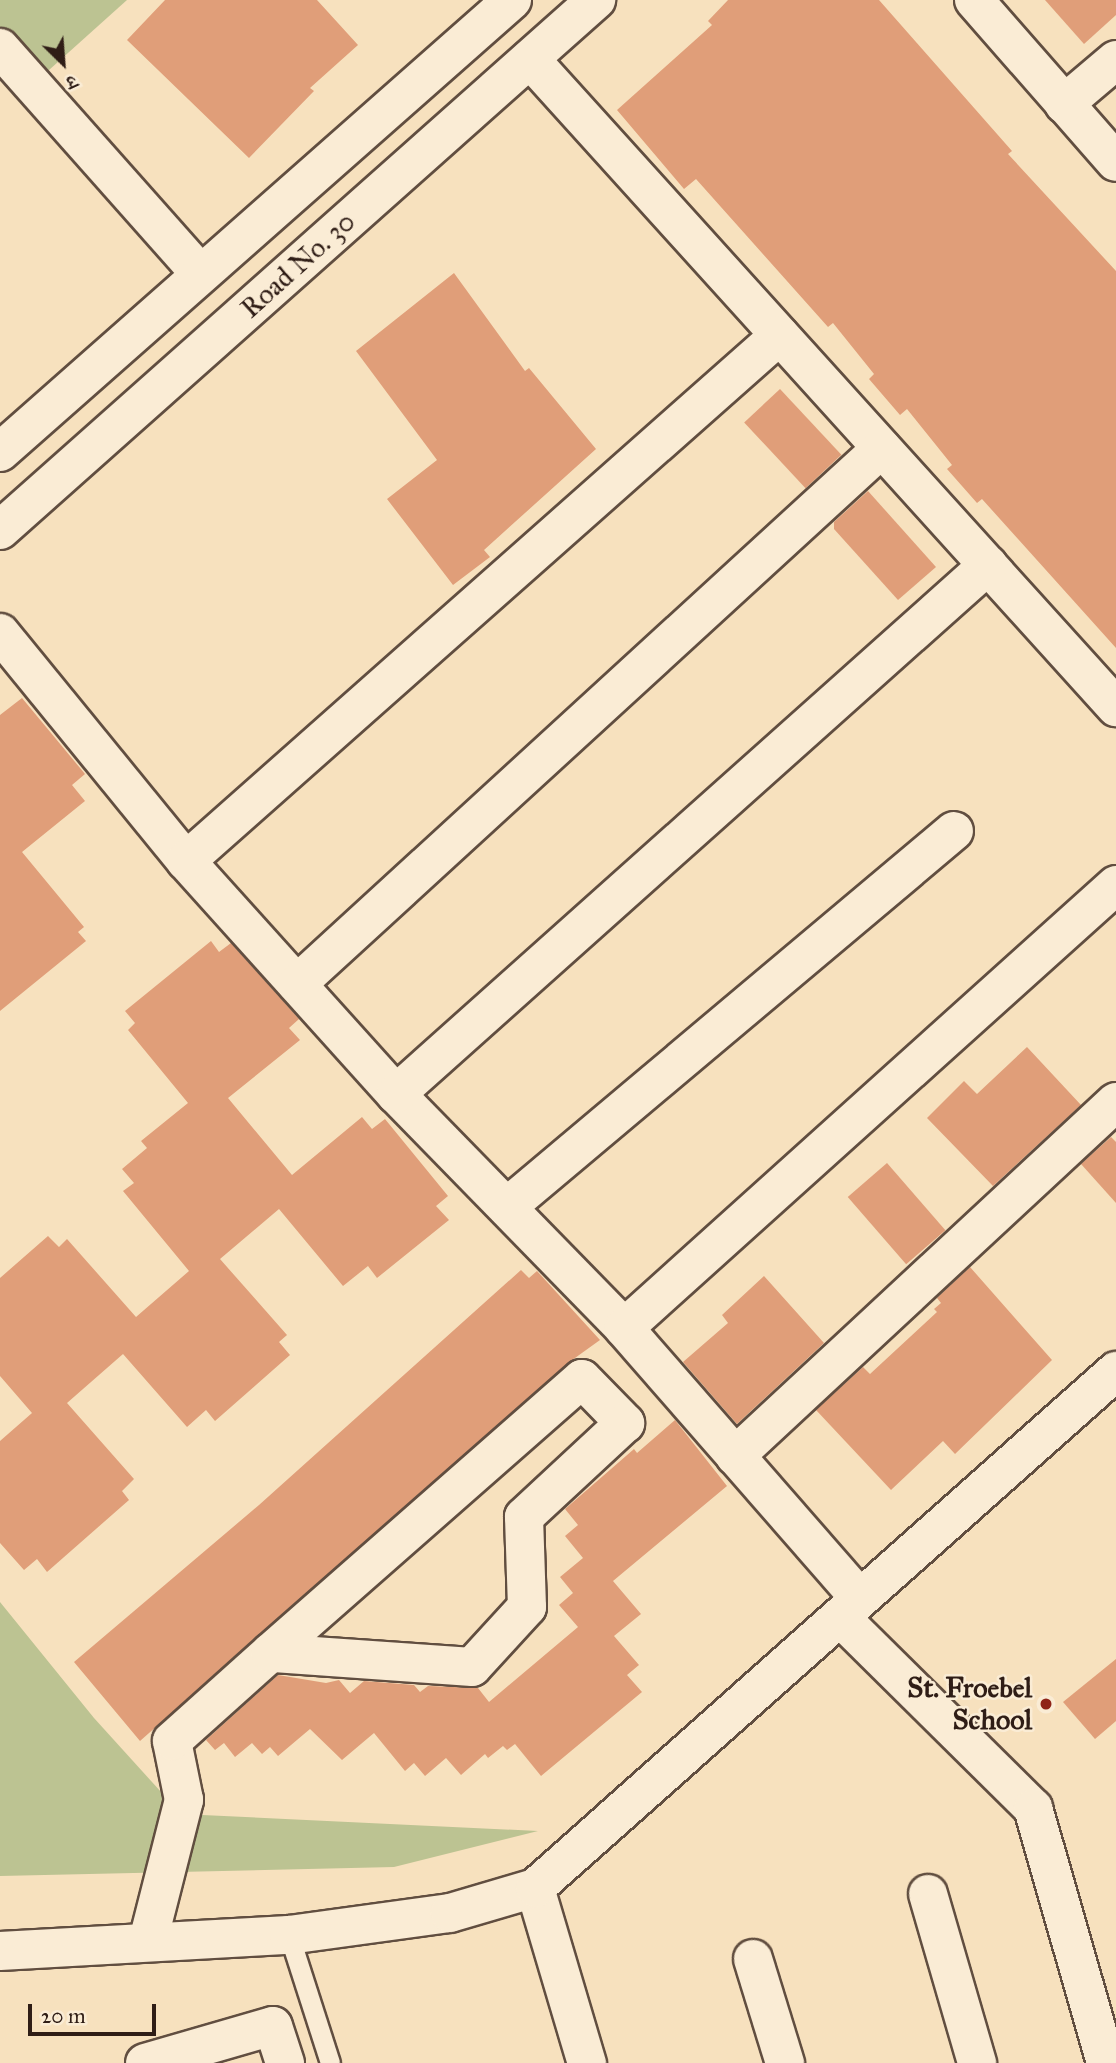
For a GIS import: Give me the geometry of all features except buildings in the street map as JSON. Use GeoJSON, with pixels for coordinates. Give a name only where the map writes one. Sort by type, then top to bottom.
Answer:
{"type":"FeatureCollection","features":[{"type":"Feature","properties":{"kind":"street","name":"Road No. 30"},"geometry":{"type":"LineString","coordinates":[[0,452],[512,0]]}},
{"type":"Feature","properties":{"kind":"street","name":"Road No. 30"},"geometry":{"type":"LineString","coordinates":[[0,530],[596,0]]}},
{"type":"Feature","properties":{"kind":"street"},"geometry":{"type":"LineString","coordinates":[[974,0],[1116,162]]}},
{"type":"Feature","properties":{"kind":"street"},"geometry":{"type":"LineString","coordinates":[[0,48],[201,274]]}},
{"type":"Feature","properties":{"kind":"street"},"geometry":{"type":"LineString","coordinates":[[530,59],[1116,707]]}},
{"type":"Feature","properties":{"kind":"street"},"geometry":{"type":"LineString","coordinates":[[1064,104],[1116,60]]}},
{"type":"Feature","properties":{"kind":"street"},"geometry":{"type":"LineString","coordinates":[[186,860],[780,335]]}},
{"type":"Feature","properties":{"kind":"street"},"geometry":{"type":"LineString","coordinates":[[297,984],[882,448]]}},
{"type":"Feature","properties":{"kind":"street"},"geometry":{"type":"LineString","coordinates":[[396,1094],[988,565]]}},
{"type":"Feature","properties":{"kind":"street"},"geometry":{"type":"LineString","coordinates":[[0,633],[186,860],[396,1094],[624,1328],[735,1456],[850,1608],[1033,1808],[1106,2063]]}},
{"type":"Feature","properties":{"kind":"street"},"geometry":{"type":"LineString","coordinates":[[507,1207],[954,831]]}},
{"type":"Feature","properties":{"kind":"street"},"geometry":{"type":"LineString","coordinates":[[624,1328],[1116,885]]}},
{"type":"Feature","properties":{"kind":"street"},"geometry":{"type":"LineString","coordinates":[[735,1456],[1116,1102]]}},
{"type":"Feature","properties":{"kind":"street"},"geometry":{"type":"LineString","coordinates":[[0,1951],[289,1935],[450,1913],[535,1888],[1116,1371]]}},
{"type":"Feature","properties":{"kind":"street"},"geometry":{"type":"LineString","coordinates":[[148,1941],[184,1800],[173,1741],[270,1653],[582,1379],[625,1423],[524,1517],[527,1607],[472,1667],[270,1653]]}},
{"type":"Feature","properties":{"kind":"street"},"geometry":{"type":"LineString","coordinates":[[535,1888],[587,2063]]}},
{"type":"Feature","properties":{"kind":"street"},"geometry":{"type":"LineString","coordinates":[[928,1894],[977,2063]]}},
{"type":"Feature","properties":{"kind":"street"},"geometry":{"type":"LineString","coordinates":[[753,1959],[785,2063]]}},
{"type":"Feature","properties":{"kind":"street"},"geometry":{"type":"LineString","coordinates":[[145,2063],[273,2026],[285,2063]]}},
{"type":"Feature","properties":{"kind":"lane"},"geometry":{"type":"LineString","coordinates":[[289,1935],[330,2063]]}},
{"type":"Feature","properties":{"kind":"green space"},"geometry":{"type":"Polygon","coordinates":[[[0,0],[127,0],[39,79],[0,37],[0,0]]]}},
{"type":"Feature","properties":{"kind":"green space"},"geometry":{"type":"Polygon","coordinates":[[[0,1602],[94,1718],[181,1814],[538,1831],[394,1867],[0,1876],[0,1602]]]}},
{"type":"Feature","properties":{"kind":"place","name":"St. Froebel School"},"geometry":{"type":"Point","coordinates":[1046,1704]}}]}
